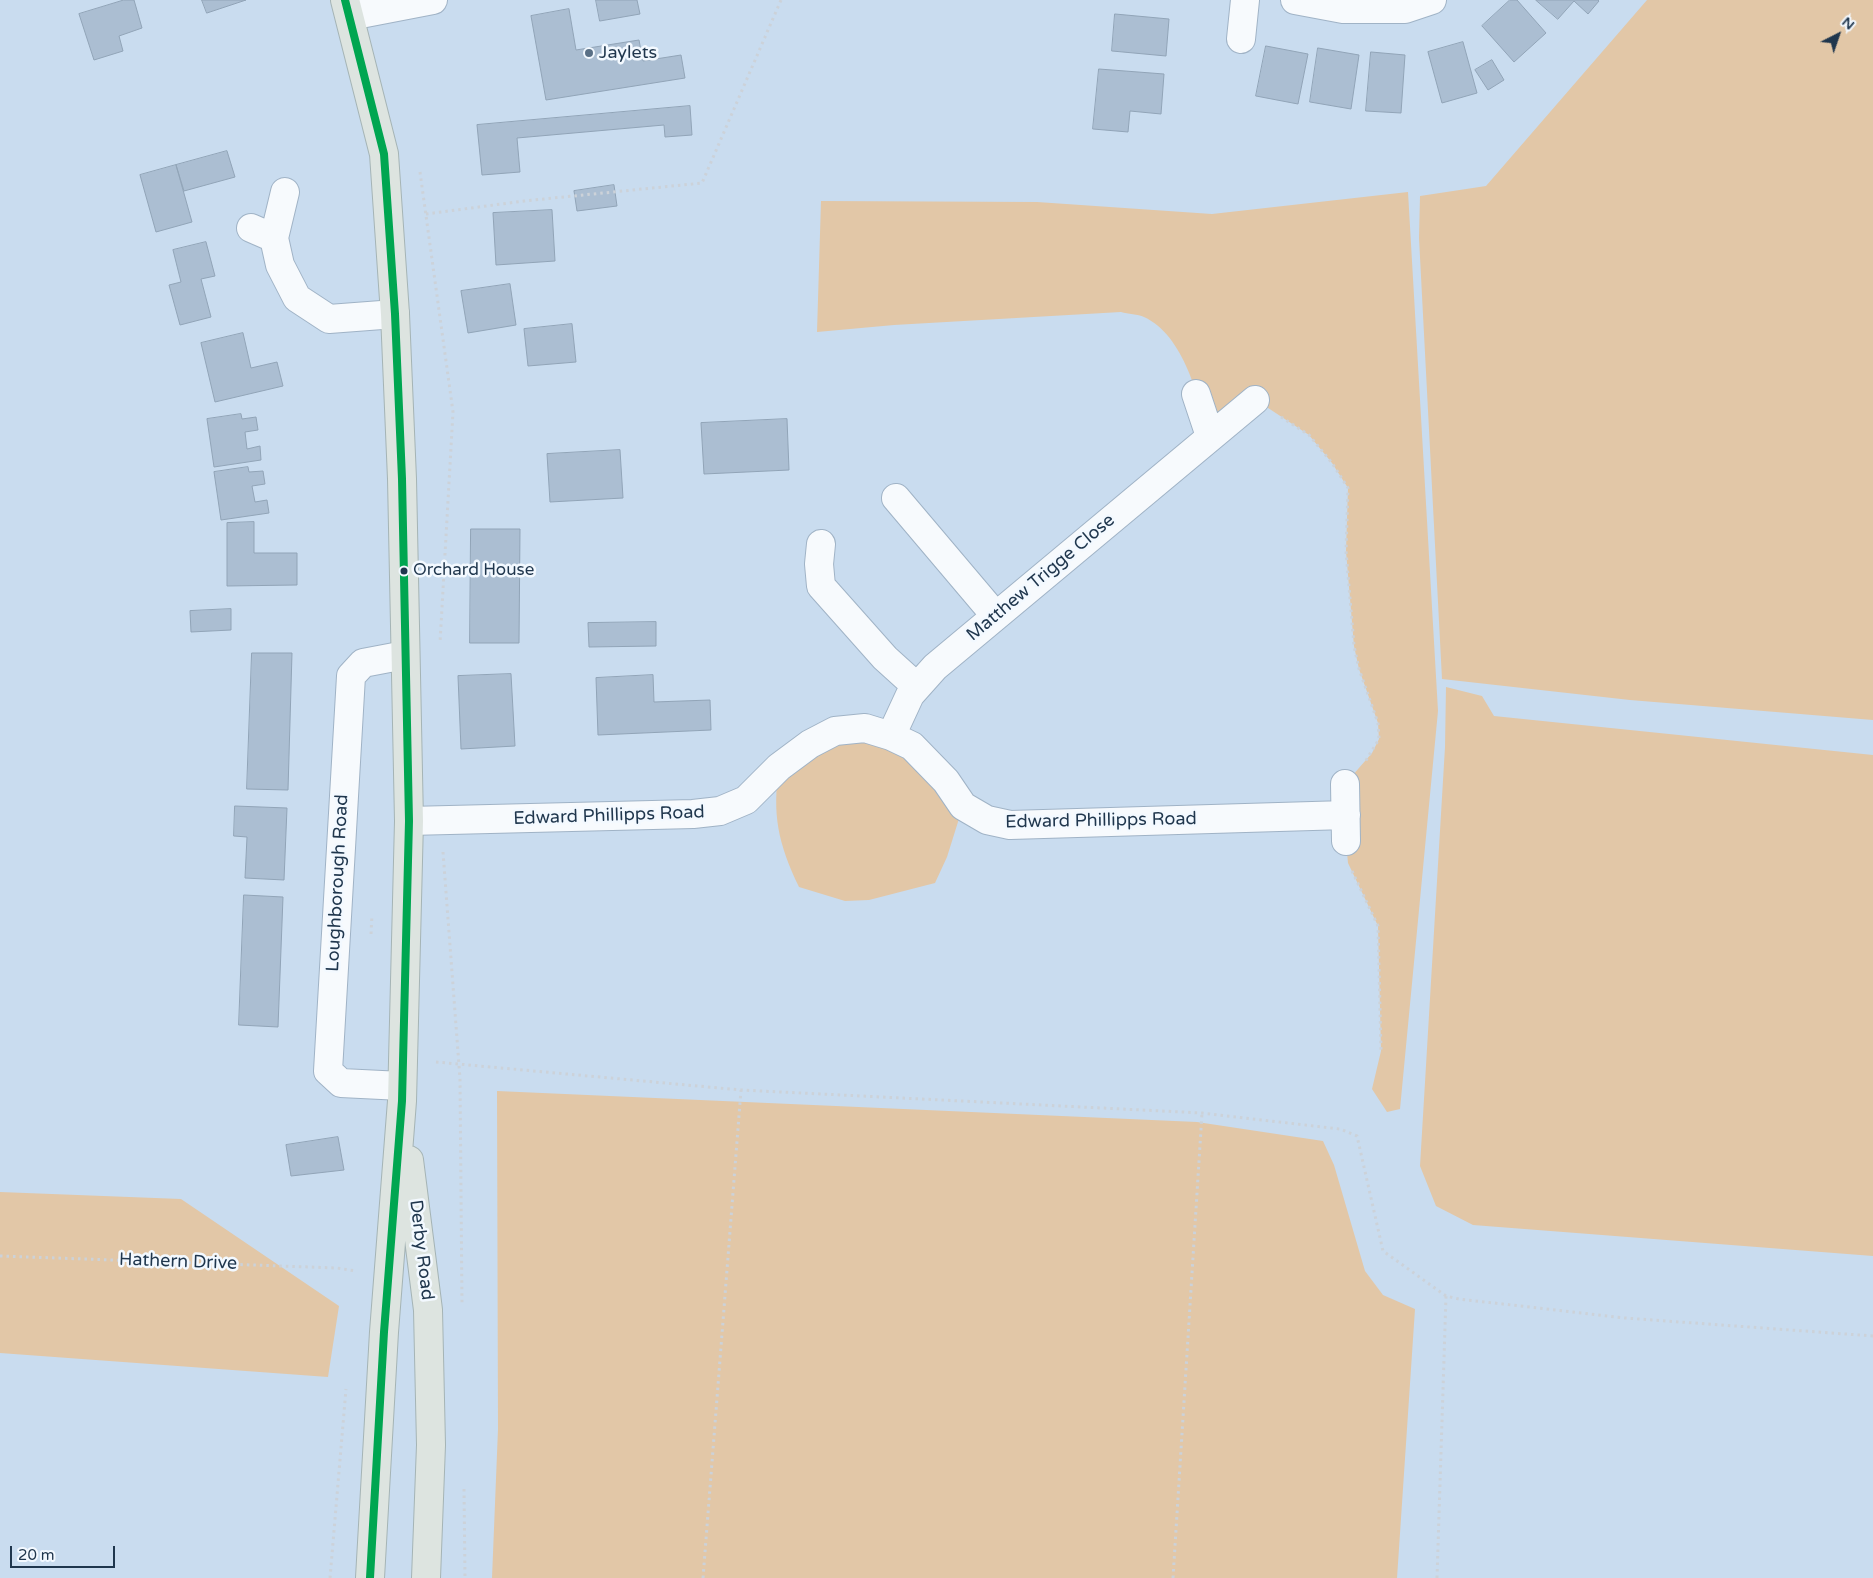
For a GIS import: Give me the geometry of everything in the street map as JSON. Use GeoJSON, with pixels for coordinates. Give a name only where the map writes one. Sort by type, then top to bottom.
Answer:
{"type":"FeatureCollection","features":[{"type":"Feature","properties":{"kind":"highway"},"geometry":{"type":"LineString","coordinates":[[347,8],[384,154],[395,314],[402,479],[409,821],[402,1094]]}},
{"type":"Feature","properties":{"kind":"highway","name":"Derby Road"},"geometry":{"type":"LineString","coordinates":[[370,1578],[384,1332],[402,1094]]}},
{"type":"Feature","properties":{"kind":"highway","name":"Derby Road"},"geometry":{"type":"LineString","coordinates":[[402,1094],[428,1310],[431,1445],[426,1578]]}},
{"type":"Feature","properties":{"kind":"street"},"geometry":{"type":"LineString","coordinates":[[347,8],[433,0]]}},
{"type":"Feature","properties":{"kind":"street"},"geometry":{"type":"LineString","coordinates":[[1241,39],[1245,0]]}},
{"type":"Feature","properties":{"kind":"street"},"geometry":{"type":"LineString","coordinates":[[1295,0],[1342,9],[1405,9],[1432,0]]}},
{"type":"Feature","properties":{"kind":"street"},"geometry":{"type":"LineString","coordinates":[[285,192],[263,233],[297,298],[329,319],[395,314]]}},
{"type":"Feature","properties":{"kind":"street"},"geometry":{"type":"LineString","coordinates":[[1196,394],[1210,436]]}},
{"type":"Feature","properties":{"kind":"street","name":"Matthew Trigge Close"},"geometry":{"type":"LineString","coordinates":[[891,736],[910,695],[935,667],[1210,436],[1256,400]]}},
{"type":"Feature","properties":{"kind":"street"},"geometry":{"type":"LineString","coordinates":[[896,498],[995,615]]}},
{"type":"Feature","properties":{"kind":"street"},"geometry":{"type":"LineString","coordinates":[[821,544],[819,564],[821,586],[885,658],[917,688]]}},
{"type":"Feature","properties":{"kind":"street","name":"Loughborough Road"},"geometry":{"type":"LineString","coordinates":[[402,1094],[341,1084],[328,1071],[351,676],[363,663],[405,655]]}},
{"type":"Feature","properties":{"kind":"street","name":"Edward Phillipps Road"},"geometry":{"type":"LineString","coordinates":[[409,821],[441,822],[693,814],[720,811],[746,800],[792,756],[835,730],[865,728],[891,736],[912,746],[946,781],[962,806],[987,820],[1010,825],[1346,815]]}},
{"type":"Feature","properties":{"kind":"street"},"geometry":{"type":"LineString","coordinates":[[1345,784],[1346,842]]}},
{"type":"Feature","properties":{"kind":"path"},"geometry":{"type":"LineString","coordinates":[[426,214],[524,201],[702,183],[781,0]]}},
{"type":"Feature","properties":{"kind":"path"},"geometry":{"type":"LineString","coordinates":[[1256,400],[1309,435],[1348,488],[1346,551],[1354,646],[1359,669],[1378,723],[1379,739],[1372,753],[1345,784]]}},
{"type":"Feature","properties":{"kind":"path"},"geometry":{"type":"LineString","coordinates":[[441,822],[459,1065],[462,1308]]}},
{"type":"Feature","properties":{"kind":"path"},"geometry":{"type":"LineString","coordinates":[[1346,842],[1348,863],[1378,926],[1381,1052]]}},
{"type":"Feature","properties":{"kind":"path"},"geometry":{"type":"LineString","coordinates":[[371,939],[372,910]]}},
{"type":"Feature","properties":{"kind":"path"},"geometry":{"type":"LineString","coordinates":[[403,1059],[741,1090],[1202,1112],[1340,1129],[1358,1136],[1383,1251],[1446,1296],[1625,1318],[1873,1336]]}},
{"type":"Feature","properties":{"kind":"path"},"geometry":{"type":"LineString","coordinates":[[702,1578],[741,1090]]}},
{"type":"Feature","properties":{"kind":"path"},"geometry":{"type":"LineString","coordinates":[[1173,1578],[1202,1112]]}},
{"type":"Feature","properties":{"kind":"path","name":"Hathern Drive"},"geometry":{"type":"LineString","coordinates":[[0,1256],[337,1268],[356,1271]]}},
{"type":"Feature","properties":{"kind":"path"},"geometry":{"type":"LineString","coordinates":[[355,1281],[356,1262]]}},
{"type":"Feature","properties":{"kind":"path"},"geometry":{"type":"LineString","coordinates":[[1437,1578],[1446,1296]]}},
{"type":"Feature","properties":{"kind":"path"},"geometry":{"type":"LineString","coordinates":[[330,1578],[347,1380]]}},
{"type":"Feature","properties":{"kind":"path"},"geometry":{"type":"LineString","coordinates":[[464,1488],[465,1578]]}},
{"type":"Feature","properties":{"kind":"shaded area"},"geometry":{"type":"Polygon","coordinates":[[[1647,0],[1873,0],[1873,720],[1630,700],[1442,679],[1419,238],[1420,196],[1486,186],[1647,0]]]}},
{"type":"Feature","properties":{"kind":"shaded area"},"geometry":{"type":"Polygon","coordinates":[[[1408,192],[1438,711],[1400,1109],[1387,1112],[1372,1089],[1381,1051],[1378,926],[1348,863],[1346,842],[1345,784],[1372,753],[1379,739],[1378,723],[1359,669],[1354,646],[1346,551],[1348,488],[1332,463],[1309,435],[1256,400],[1210,436],[1188,369],[1179,353],[1170,338],[1158,326],[1139,315],[1121,312],[894,325],[817,332],[821,201],[1037,202],[1212,214],[1408,192]]]}},
{"type":"Feature","properties":{"kind":"shaded area"},"geometry":{"type":"Polygon","coordinates":[[[1446,687],[1482,696],[1494,716],[1873,755],[1873,1256],[1473,1225],[1436,1206],[1420,1166],[1445,747],[1446,687]]]}},
{"type":"Feature","properties":{"kind":"shaded area"},"geometry":{"type":"Polygon","coordinates":[[[891,736],[963,806],[947,857],[935,883],[869,900],[845,901],[799,887],[786,856],[778,828],[776,800],[779,767],[810,744],[891,736]]]}},
{"type":"Feature","properties":{"kind":"shaded area"},"geometry":{"type":"Polygon","coordinates":[[[497,1091],[1197,1122],[1323,1141],[1334,1165],[1365,1271],[1383,1295],[1415,1309],[1397,1578],[492,1578],[498,1429],[497,1091]]]}},
{"type":"Feature","properties":{"kind":"shaded area"},"geometry":{"type":"Polygon","coordinates":[[[0,1192],[181,1199],[339,1306],[328,1377],[0,1353],[0,1192]]]}},
{"type":"Feature","properties":{"kind":"building"},"geometry":{"type":"Polygon","coordinates":[[[124,0],[134,0],[142,28],[119,36],[123,51],[94,60],[79,14],[124,0]]]}},
{"type":"Feature","properties":{"kind":"building"},"geometry":{"type":"Polygon","coordinates":[[[202,0],[246,0],[207,13],[202,0]]]}},
{"type":"Feature","properties":{"kind":"building"},"geometry":{"type":"Polygon","coordinates":[[[596,0],[637,0],[640,14],[600,21],[596,0]]]}},
{"type":"Feature","properties":{"kind":"building"},"geometry":{"type":"Polygon","coordinates":[[[1510,0],[1517,0],[1546,33],[1514,62],[1482,26],[1510,0]]]}},
{"type":"Feature","properties":{"kind":"building"},"geometry":{"type":"Polygon","coordinates":[[[1536,0],[1599,1],[1588,14],[1574,1],[1558,19],[1536,0]]]}},
{"type":"Feature","properties":{"kind":"building","name":"Jaylets"},"geometry":{"type":"Polygon","coordinates":[[[569,9],[576,50],[639,40],[643,61],[681,55],[685,78],[546,100],[531,16],[569,9]]]}},
{"type":"Feature","properties":{"kind":"building"},"geometry":{"type":"Polygon","coordinates":[[[1115,14],[1169,19],[1166,56],[1112,51],[1115,14]]]}},
{"type":"Feature","properties":{"kind":"building"},"geometry":{"type":"Polygon","coordinates":[[[1463,42],[1477,93],[1442,103],[1428,52],[1463,42]]]}},
{"type":"Feature","properties":{"kind":"building"},"geometry":{"type":"Polygon","coordinates":[[[1266,46],[1308,54],[1298,104],[1256,96],[1266,46]]]}},
{"type":"Feature","properties":{"kind":"building"},"geometry":{"type":"Polygon","coordinates":[[[1318,48],[1359,55],[1351,109],[1310,102],[1318,48]]]}},
{"type":"Feature","properties":{"kind":"building"},"geometry":{"type":"Polygon","coordinates":[[[1371,52],[1405,55],[1401,113],[1366,111],[1371,52]]]}},
{"type":"Feature","properties":{"kind":"building"},"geometry":{"type":"Polygon","coordinates":[[[1492,60],[1504,80],[1488,90],[1475,70],[1492,60]]]}},
{"type":"Feature","properties":{"kind":"building"},"geometry":{"type":"Polygon","coordinates":[[[1099,69],[1164,74],[1161,114],[1130,111],[1128,132],[1093,129],[1099,69]]]}},
{"type":"Feature","properties":{"kind":"building"},"geometry":{"type":"Polygon","coordinates":[[[690,106],[692,135],[665,137],[664,125],[517,138],[520,172],[482,175],[477,125],[690,106]]]}},
{"type":"Feature","properties":{"kind":"building"},"geometry":{"type":"Polygon","coordinates":[[[227,151],[235,177],[184,191],[176,165],[227,151]]]}},
{"type":"Feature","properties":{"kind":"building"},"geometry":{"type":"Polygon","coordinates":[[[176,165],[192,222],[156,232],[140,175],[176,165]]]}},
{"type":"Feature","properties":{"kind":"building"},"geometry":{"type":"Polygon","coordinates":[[[614,185],[617,206],[577,211],[574,191],[614,185]]]}},
{"type":"Feature","properties":{"kind":"building"},"geometry":{"type":"Polygon","coordinates":[[[552,210],[555,261],[496,265],[493,213],[552,210]]]}},
{"type":"Feature","properties":{"kind":"building"},"geometry":{"type":"Polygon","coordinates":[[[206,242],[215,276],[201,279],[211,317],[180,325],[169,285],[181,282],[173,250],[206,242]]]}},
{"type":"Feature","properties":{"kind":"building"},"geometry":{"type":"Polygon","coordinates":[[[510,284],[516,325],[468,333],[461,291],[510,284]]]}},
{"type":"Feature","properties":{"kind":"building"},"geometry":{"type":"Polygon","coordinates":[[[572,324],[576,362],[528,366],[524,329],[572,324]]]}},
{"type":"Feature","properties":{"kind":"building"},"geometry":{"type":"Polygon","coordinates":[[[243,333],[251,368],[277,362],[283,386],[215,402],[201,343],[243,333]]]}},
{"type":"Feature","properties":{"kind":"building"},"geometry":{"type":"Polygon","coordinates":[[[241,414],[242,419],[256,417],[258,430],[245,432],[247,449],[260,446],[261,460],[214,467],[207,419],[241,414]]]}},
{"type":"Feature","properties":{"kind":"building"},"geometry":{"type":"Polygon","coordinates":[[[787,419],[789,470],[704,474],[701,423],[787,419]]]}},
{"type":"Feature","properties":{"kind":"building"},"geometry":{"type":"Polygon","coordinates":[[[620,450],[623,498],[550,502],[547,454],[620,450]]]}},
{"type":"Feature","properties":{"kind":"building"},"geometry":{"type":"Polygon","coordinates":[[[248,467],[249,472],[263,471],[265,484],[252,486],[255,502],[267,500],[269,513],[221,520],[214,472],[248,467]]]}},
{"type":"Feature","properties":{"kind":"building"},"geometry":{"type":"Polygon","coordinates":[[[254,522],[254,553],[297,553],[297,585],[227,586],[227,523],[254,522]]]}},
{"type":"Feature","properties":{"kind":"building"},"geometry":{"type":"Polygon","coordinates":[[[471,529],[520,529],[519,643],[470,643],[471,529]]]}},
{"type":"Feature","properties":{"kind":"building"},"geometry":{"type":"Polygon","coordinates":[[[231,609],[231,630],[191,632],[190,611],[231,609]]]}},
{"type":"Feature","properties":{"kind":"building"},"geometry":{"type":"Polygon","coordinates":[[[656,622],[656,646],[589,647],[588,623],[656,622]]]}},
{"type":"Feature","properties":{"kind":"building"},"geometry":{"type":"Polygon","coordinates":[[[252,653],[292,653],[288,790],[247,789],[252,653]]]}},
{"type":"Feature","properties":{"kind":"building"},"geometry":{"type":"Polygon","coordinates":[[[511,674],[515,746],[461,749],[458,676],[511,674]]]}},
{"type":"Feature","properties":{"kind":"building"},"geometry":{"type":"Polygon","coordinates":[[[653,675],[654,702],[710,700],[711,730],[598,735],[596,678],[653,675]]]}},
{"type":"Feature","properties":{"kind":"building"},"geometry":{"type":"Polygon","coordinates":[[[235,806],[287,808],[284,880],[245,878],[247,837],[234,836],[235,806]]]}},
{"type":"Feature","properties":{"kind":"building"},"geometry":{"type":"Polygon","coordinates":[[[244,895],[283,897],[278,1027],[239,1025],[244,895]]]}},
{"type":"Feature","properties":{"kind":"building"},"geometry":{"type":"Polygon","coordinates":[[[338,1137],[344,1170],[291,1176],[286,1145],[338,1137]]]}},
{"type":"Feature","properties":{"kind":"transit line"},"geometry":{"type":"LineString","coordinates":[[345,0],[384,154],[395,314],[402,479],[409,821],[402,1101],[384,1332],[370,1578]]}},
{"type":"Feature","properties":{"kind":"place","name":"Jaylets"},"geometry":{"type":"Point","coordinates":[589,53]}},
{"type":"Feature","properties":{"kind":"place","name":"Orchard House"},"geometry":{"type":"Point","coordinates":[404,571]}}]}
